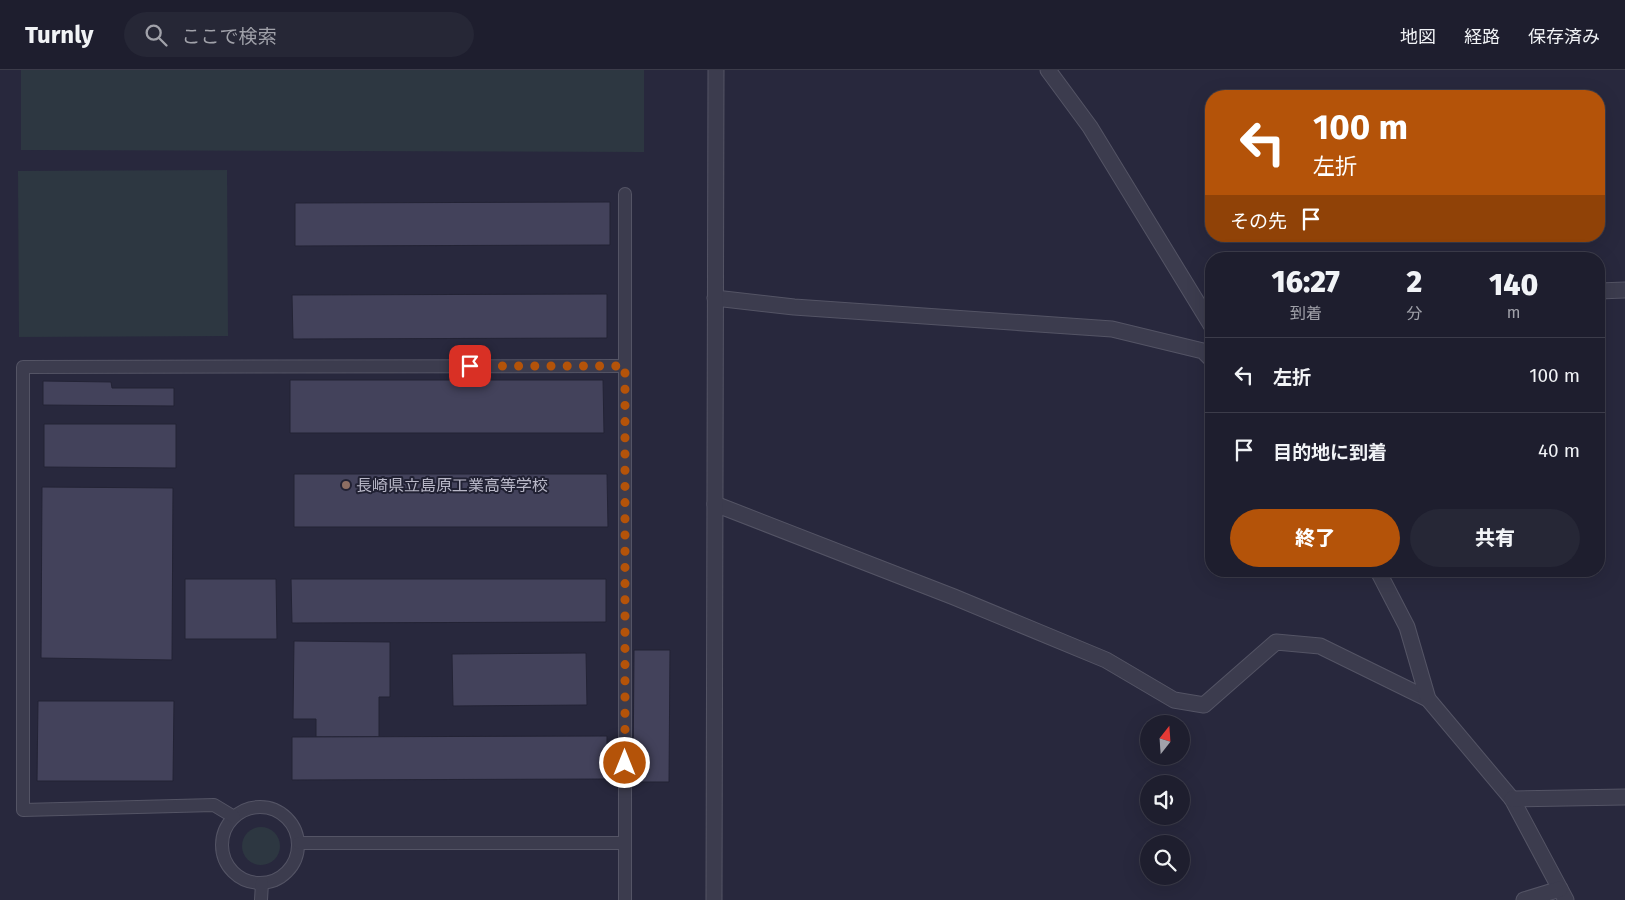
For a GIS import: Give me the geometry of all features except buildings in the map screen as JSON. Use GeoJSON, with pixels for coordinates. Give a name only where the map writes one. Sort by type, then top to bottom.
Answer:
{"type":"FeatureCollection","features":[{"type":"Feature","properties":{"kind":"street"},"geometry":{"type":"LineString","coordinates":[[714,900],[716,70]]}},
{"type":"Feature","properties":{"kind":"street"},"geometry":{"type":"LineString","coordinates":[[1048,70],[1090,127],[1205,315]]}},
{"type":"Feature","properties":{"kind":"street"},"geometry":{"type":"LineString","coordinates":[[1605,291],[1625,290]]}},
{"type":"Feature","properties":{"kind":"street"},"geometry":{"type":"LineString","coordinates":[[715,298],[794,308],[1112,330],[1205,349]]}},
{"type":"Feature","properties":{"kind":"street"},"geometry":{"type":"LineString","coordinates":[[715,504],[954,597],[1106,660],[1174,700],[1204,705],[1276,642],[1320,646],[1428,699],[1512,799],[1563,894],[1524,900]]}},
{"type":"Feature","properties":{"kind":"street"},"geometry":{"type":"LineString","coordinates":[[1381,577],[1408,627],[1428,699]]}},
{"type":"Feature","properties":{"kind":"street"},"geometry":{"type":"LineString","coordinates":[[1512,799],[1625,797]]}},
{"type":"Feature","properties":{"kind":"lane"},"geometry":{"type":"LineString","coordinates":[[625,194],[625,900]]}},
{"type":"Feature","properties":{"kind":"lane"},"geometry":{"type":"LineString","coordinates":[[234,817],[214,805],[22,810],[23,367],[625,366]]}},
{"type":"Feature","properties":{"kind":"lane"},"geometry":{"type":"LineString","coordinates":[[258,807],[270,808],[281,813],[290,821],[296,831],[299,843],[297,855],[292,866],[284,875],[273,881],[262,883],[248,881],[237,875],[228,865],[223,853],[222,840],[226,828],[234,817],[245,810],[258,807]]}},
{"type":"Feature","properties":{"kind":"lane"},"geometry":{"type":"LineString","coordinates":[[299,843],[625,843]]}},
{"type":"Feature","properties":{"kind":"lane"},"geometry":{"type":"LineString","coordinates":[[261,900],[262,883]]}},
{"type":"Feature","properties":{"kind":"shaded area"},"geometry":{"type":"Polygon","coordinates":[[[21,70],[644,70],[644,152],[21,150],[21,70]]]}},
{"type":"Feature","properties":{"kind":"shaded area"},"geometry":{"type":"Polygon","coordinates":[[[227,170],[228,336],[19,337],[18,171],[227,170]]]}},
{"type":"Feature","properties":{"kind":"shaded area"},"geometry":{"type":"Polygon","coordinates":[[[261,827],[275,832],[280,846],[275,860],[261,865],[247,860],[242,846],[247,832],[261,827]]]}},
{"type":"Feature","properties":{"kind":"place","name":"長崎県立島原工業高等学校"},"geometry":{"type":"Point","coordinates":[346,485]}},
{"type":"Feature","properties":{"kind":"route"},"geometry":{"type":"LineString","coordinates":[[470,366],[625,366],[625,763]]}}]}
